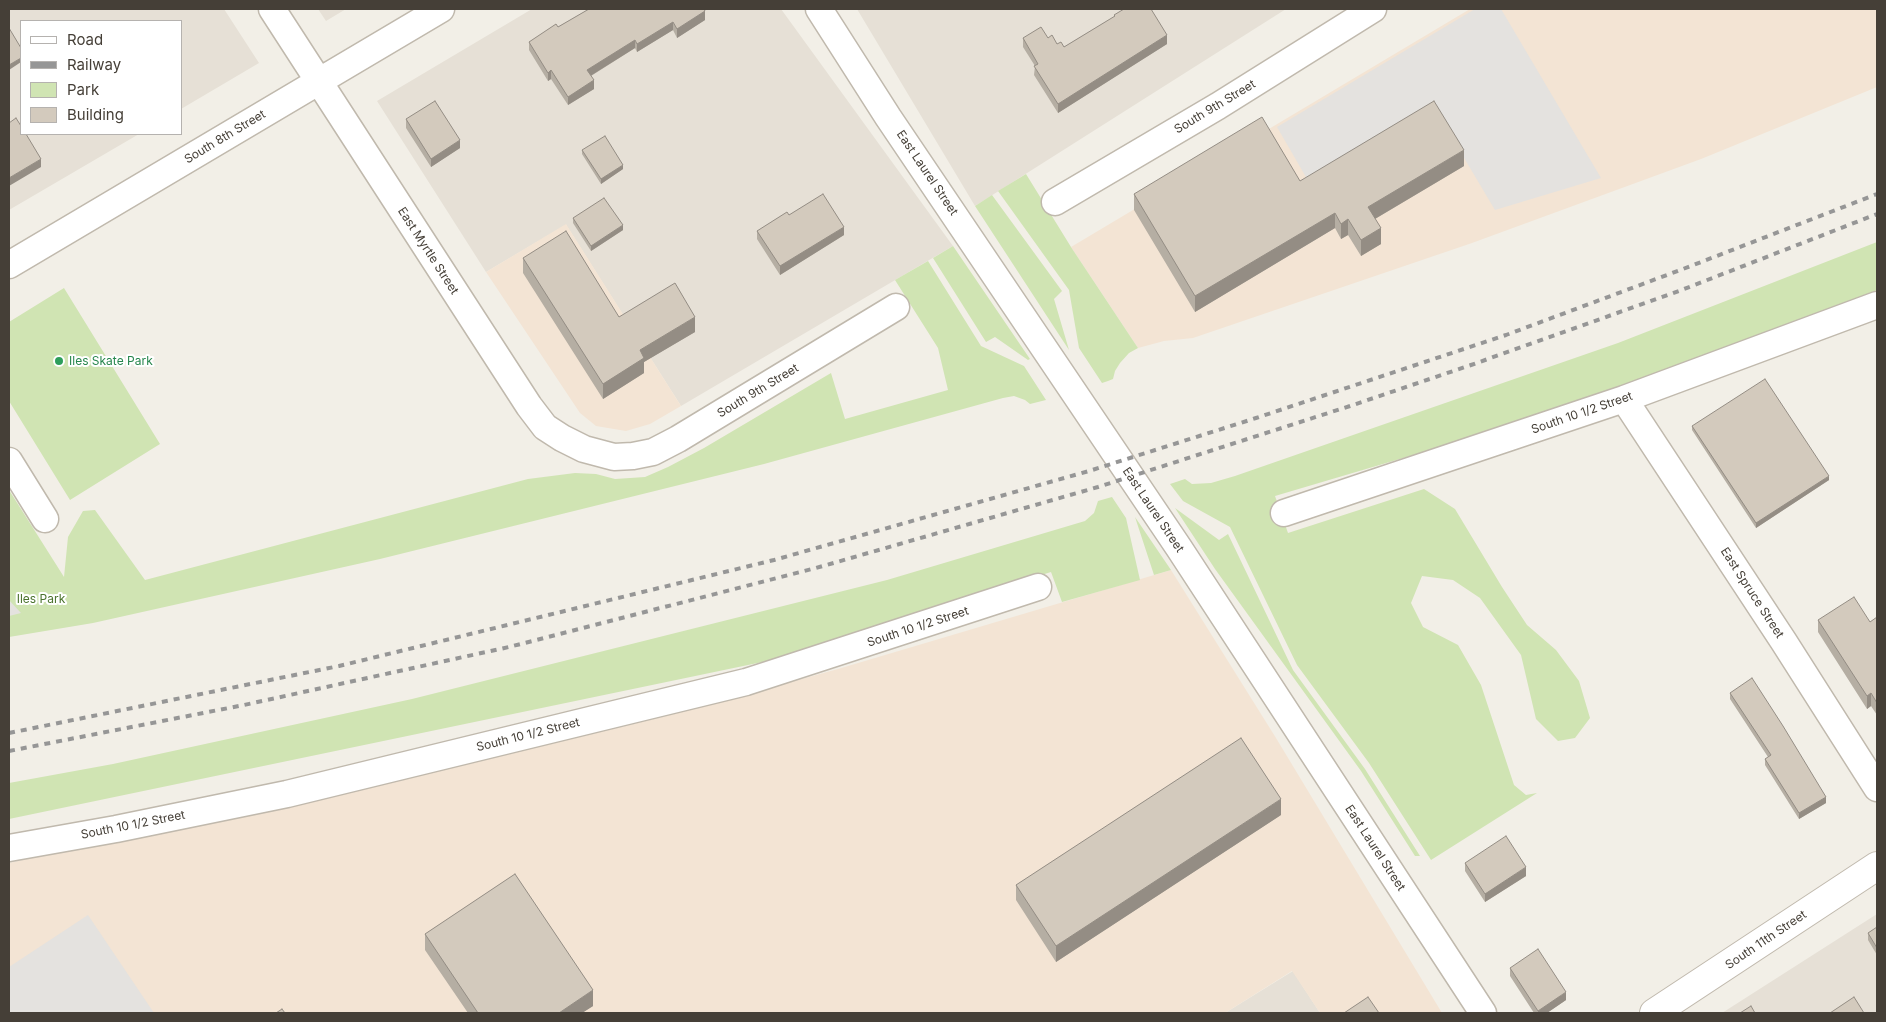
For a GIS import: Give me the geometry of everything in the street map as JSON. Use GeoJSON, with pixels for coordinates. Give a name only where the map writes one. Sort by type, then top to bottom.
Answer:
{"type":"FeatureCollection","features":[{"type":"Feature","properties":{"kind":"street","name":"East Myrtle Street"},"geometry":{"type":"LineString","coordinates":[[272,9],[528,406],[546,426],[562,438],[584,450],[614,457]]}},
{"type":"Feature","properties":{"kind":"street","name":"South 8th Street"},"geometry":{"type":"LineString","coordinates":[[9,265],[441,9]]}},
{"type":"Feature","properties":{"kind":"street","name":"East Laurel Street"},"geometry":{"type":"LineString","coordinates":[[819,9],[888,117],[1179,548],[1483,1013]]}},
{"type":"Feature","properties":{"kind":"street","name":"South 9th Street"},"geometry":{"type":"LineString","coordinates":[[1055,202],[1226,101],[1367,10]]}},
{"type":"Feature","properties":{"kind":"street","name":"South 10 1/2 Street"},"geometry":{"type":"LineString","coordinates":[[1284,513],[1624,399],[1877,305]]}},
{"type":"Feature","properties":{"kind":"street","name":"South 9th Street"},"geometry":{"type":"LineString","coordinates":[[614,457],[653,452],[678,439],[896,307]]}},
{"type":"Feature","properties":{"kind":"street","name":"East Spruce Street"},"geometry":{"type":"LineString","coordinates":[[1624,399],[1784,642],[1877,788]]}},
{"type":"Feature","properties":{"kind":"street"},"geometry":{"type":"LineString","coordinates":[[9,461],[45,520]]}},
{"type":"Feature","properties":{"kind":"street","name":"South 10 1/2 Street"},"geometry":{"type":"LineString","coordinates":[[9,848],[116,829],[287,794],[746,682],[1038,588]]}},
{"type":"Feature","properties":{"kind":"street","name":"South 11th Street"},"geometry":{"type":"LineString","coordinates":[[1654,1013],[1877,866]]}},
{"type":"Feature","properties":{"kind":"shaded area"},"geometry":{"type":"Polygon","coordinates":[[[9,9],[224,9],[259,63],[182,108],[182,20],[20,20],[20,135],[137,135],[9,210],[9,9]]]}},
{"type":"Feature","properties":{"kind":"shaded area"},"geometry":{"type":"Polygon","coordinates":[[[318,9],[346,9],[326,21],[318,9]]]}},
{"type":"Feature","properties":{"kind":"shaded area"},"geometry":{"type":"Polygon","coordinates":[[[532,9],[781,9],[953,246],[681,406],[566,225],[486,272],[377,101],[532,9]]]}},
{"type":"Feature","properties":{"kind":"shaded area"},"geometry":{"type":"Polygon","coordinates":[[[857,9],[1286,9],[975,206],[857,9]]]}},
{"type":"Feature","properties":{"kind":"shaded area"},"geometry":{"type":"Polygon","coordinates":[[[1470,9],[1877,9],[1877,87],[1701,159],[1472,243],[1193,338],[1164,341],[1138,348],[1071,247],[1470,9]]]}},
{"type":"Feature","properties":{"kind":"shaded area"},"geometry":{"type":"Polygon","coordinates":[[[1475,9],[1501,9],[1601,178],[1495,210],[1435,109],[1310,184],[1277,127],[1475,9]]]}},
{"type":"Feature","properties":{"kind":"shaded area"},"geometry":{"type":"Polygon","coordinates":[[[566,224],[681,406],[650,424],[626,431],[596,426],[580,413],[486,272],[566,224]]]}},
{"type":"Feature","properties":{"kind":"shaded area"},"geometry":{"type":"Polygon","coordinates":[[[1171,570],[1276,738],[1442,1013],[1320,1013],[1292,971],[1225,1013],[9,1013],[9,863],[344,794],[674,714],[838,669],[1171,570]]]}},
{"type":"Feature","properties":{"kind":"shaded area"},"geometry":{"type":"Polygon","coordinates":[[[9,600],[21,613],[9,616],[9,600]]]}},
{"type":"Feature","properties":{"kind":"shaded area"},"geometry":{"type":"Polygon","coordinates":[[[1877,914],[1877,1013],[1722,1013],[1877,914]]]}},
{"type":"Feature","properties":{"kind":"shaded area"},"geometry":{"type":"Polygon","coordinates":[[[88,915],[154,1013],[9,1013],[9,967],[88,915]]]}},
{"type":"Feature","properties":{"kind":"shaded area"},"geometry":{"type":"Polygon","coordinates":[[[1293,971],[1320,1013],[1225,1013],[1293,971]]]}},
{"type":"Feature","properties":{"kind":"green space"},"geometry":{"type":"Polygon","coordinates":[[[1026,174],[1071,247],[1138,348],[1129,353],[1120,363],[1113,379],[1102,383],[1079,348],[1069,290],[998,191],[1026,174]]]}},
{"type":"Feature","properties":{"kind":"green space"},"geometry":{"type":"Polygon","coordinates":[[[992,195],[1062,291],[1054,299],[1069,350],[975,206],[992,195]]]}},
{"type":"Feature","properties":{"kind":"green space"},"geometry":{"type":"Polygon","coordinates":[[[1877,242],[1877,290],[1645,382],[1474,437],[1275,496],[1288,533],[1424,489],[1455,509],[1527,625],[1556,650],[1579,681],[1590,718],[1575,738],[1558,741],[1536,719],[1521,655],[1480,598],[1453,580],[1422,576],[1411,603],[1423,627],[1458,645],[1481,685],[1514,785],[1526,795],[1537,793],[1431,860],[1369,763],[1297,665],[1230,527],[1183,501],[1170,484],[1185,479],[1192,484],[1211,483],[1235,476],[1618,343],[1877,242]]]}},
{"type":"Feature","properties":{"kind":"green space"},"geometry":{"type":"Polygon","coordinates":[[[953,246],[1030,359],[1028,360],[995,337],[986,342],[933,258],[953,246]]]}},
{"type":"Feature","properties":{"kind":"green space","name":"Iles Park"},"geometry":{"type":"Polygon","coordinates":[[[928,261],[981,346],[1024,366],[1046,400],[1030,404],[1014,396],[1003,398],[764,464],[380,559],[93,623],[9,637],[9,490],[64,577],[68,537],[83,511],[95,510],[145,580],[528,479],[575,473],[596,474],[615,479],[645,477],[704,448],[831,373],[845,419],[948,390],[938,348],[895,280],[928,261]]]}},
{"type":"Feature","properties":{"kind":"green space","name":"Iles Skate Park"},"geometry":{"type":"Polygon","coordinates":[[[64,288],[160,444],[70,500],[9,401],[9,322],[64,288]]]}},
{"type":"Feature","properties":{"kind":"green space"},"geometry":{"type":"Polygon","coordinates":[[[1112,497],[1126,518],[1140,580],[1062,602],[1051,572],[772,660],[9,819],[9,783],[113,764],[412,699],[887,580],[1085,521],[1094,513],[1098,501],[1112,497]]]}},
{"type":"Feature","properties":{"kind":"green space"},"geometry":{"type":"Polygon","coordinates":[[[1175,508],[1219,540],[1228,534],[1293,670],[1365,769],[1420,856],[1415,856],[1361,771],[1215,569],[1175,508]]]}},
{"type":"Feature","properties":{"kind":"green space"},"geometry":{"type":"Polygon","coordinates":[[[1135,517],[1171,570],[1154,575],[1135,517]]]}},
{"type":"Feature","properties":{"kind":"building"},"geometry":{"type":"Polygon","coordinates":[[[589,9],[704,9],[705,11],[677,29],[673,22],[637,44],[635,40],[587,70],[594,80],[568,97],[551,70],[548,73],[529,42],[556,24],[558,27],[589,9]]]}},
{"type":"Feature","properties":{"kind":"building"},"geometry":{"type":"Polygon","coordinates":[[[1124,9],[1151,9],[1167,35],[1058,104],[1034,66],[1038,64],[1023,38],[1041,27],[1048,38],[1052,35],[1057,44],[1061,42],[1064,47],[1124,9]]]}},
{"type":"Feature","properties":{"kind":"building"},"geometry":{"type":"Polygon","coordinates":[[[9,28],[20,46],[20,59],[9,65],[9,28]]]}},
{"type":"Feature","properties":{"kind":"building"},"geometry":{"type":"Polygon","coordinates":[[[435,101],[460,140],[431,159],[406,119],[435,101]]]}},
{"type":"Feature","properties":{"kind":"building"},"geometry":{"type":"Polygon","coordinates":[[[1434,101],[1464,150],[1368,207],[1381,228],[1361,240],[1348,219],[1341,224],[1335,213],[1195,296],[1134,194],[1262,117],[1300,181],[1434,101]]]}},
{"type":"Feature","properties":{"kind":"building"},"geometry":{"type":"Polygon","coordinates":[[[16,118],[20,124],[20,135],[27,135],[41,159],[9,178],[9,123],[16,118]]]}},
{"type":"Feature","properties":{"kind":"building"},"geometry":{"type":"Polygon","coordinates":[[[605,136],[623,165],[601,179],[582,150],[605,136]]]}},
{"type":"Feature","properties":{"kind":"building"},"geometry":{"type":"Polygon","coordinates":[[[823,194],[844,227],[780,266],[757,231],[787,212],[789,215],[823,194]]]}},
{"type":"Feature","properties":{"kind":"building"},"geometry":{"type":"Polygon","coordinates":[[[604,198],[623,225],[591,246],[573,218],[604,198]]]}},
{"type":"Feature","properties":{"kind":"building"},"geometry":{"type":"Polygon","coordinates":[[[566,231],[619,317],[675,283],[695,317],[640,350],[644,358],[603,384],[523,258],[566,231]]]}},
{"type":"Feature","properties":{"kind":"building"},"geometry":{"type":"Polygon","coordinates":[[[1765,379],[1829,476],[1756,523],[1692,426],[1765,379]]]}},
{"type":"Feature","properties":{"kind":"building"},"geometry":{"type":"Polygon","coordinates":[[[1854,597],[1870,622],[1877,617],[1877,703],[1871,693],[1867,696],[1818,620],[1854,597]]]}},
{"type":"Feature","properties":{"kind":"building"},"geometry":{"type":"Polygon","coordinates":[[[1752,678],[1826,797],[1799,813],[1765,759],[1771,755],[1730,693],[1752,678]]]}},
{"type":"Feature","properties":{"kind":"building"},"geometry":{"type":"Polygon","coordinates":[[[1241,738],[1281,799],[1056,946],[1016,885],[1241,738]]]}},
{"type":"Feature","properties":{"kind":"building"},"geometry":{"type":"Polygon","coordinates":[[[1506,836],[1526,867],[1485,894],[1465,863],[1506,836]]]}},
{"type":"Feature","properties":{"kind":"building"},"geometry":{"type":"Polygon","coordinates":[[[515,874],[593,990],[559,1013],[478,1013],[425,934],[515,874]]]}},
{"type":"Feature","properties":{"kind":"building"},"geometry":{"type":"Polygon","coordinates":[[[1877,927],[1877,948],[1868,933],[1877,927]]]}},
{"type":"Feature","properties":{"kind":"building"},"geometry":{"type":"Polygon","coordinates":[[[1538,949],[1566,992],[1538,1011],[1510,968],[1538,949]]]}},
{"type":"Feature","properties":{"kind":"building"},"geometry":{"type":"Polygon","coordinates":[[[1368,997],[1379,1013],[1344,1013],[1368,997]]]}},
{"type":"Feature","properties":{"kind":"building"},"geometry":{"type":"Polygon","coordinates":[[[1854,997],[1864,1013],[1830,1013],[1854,997]]]}},
{"type":"Feature","properties":{"kind":"building"},"geometry":{"type":"Polygon","coordinates":[[[1751,1006],[1755,1013],[1740,1013],[1751,1006]]]}},
{"type":"Feature","properties":{"kind":"building"},"geometry":{"type":"Polygon","coordinates":[[[282,1009],[285,1013],[276,1013],[282,1009]]]}},
{"type":"Feature","properties":{"kind":"railway"},"geometry":{"type":"LineString","coordinates":[[9,733],[339,666],[774,560],[1089,471],[1506,335],[1877,194]]}},
{"type":"Feature","properties":{"kind":"railway"},"geometry":{"type":"LineString","coordinates":[[9,751],[244,705],[509,647],[816,568],[1098,487],[1471,365],[1679,291],[1877,214]]}},
{"type":"Feature","properties":{"kind":"place","name":"Iles Skate Park"},"geometry":{"type":"Point","coordinates":[59,361]}}]}
